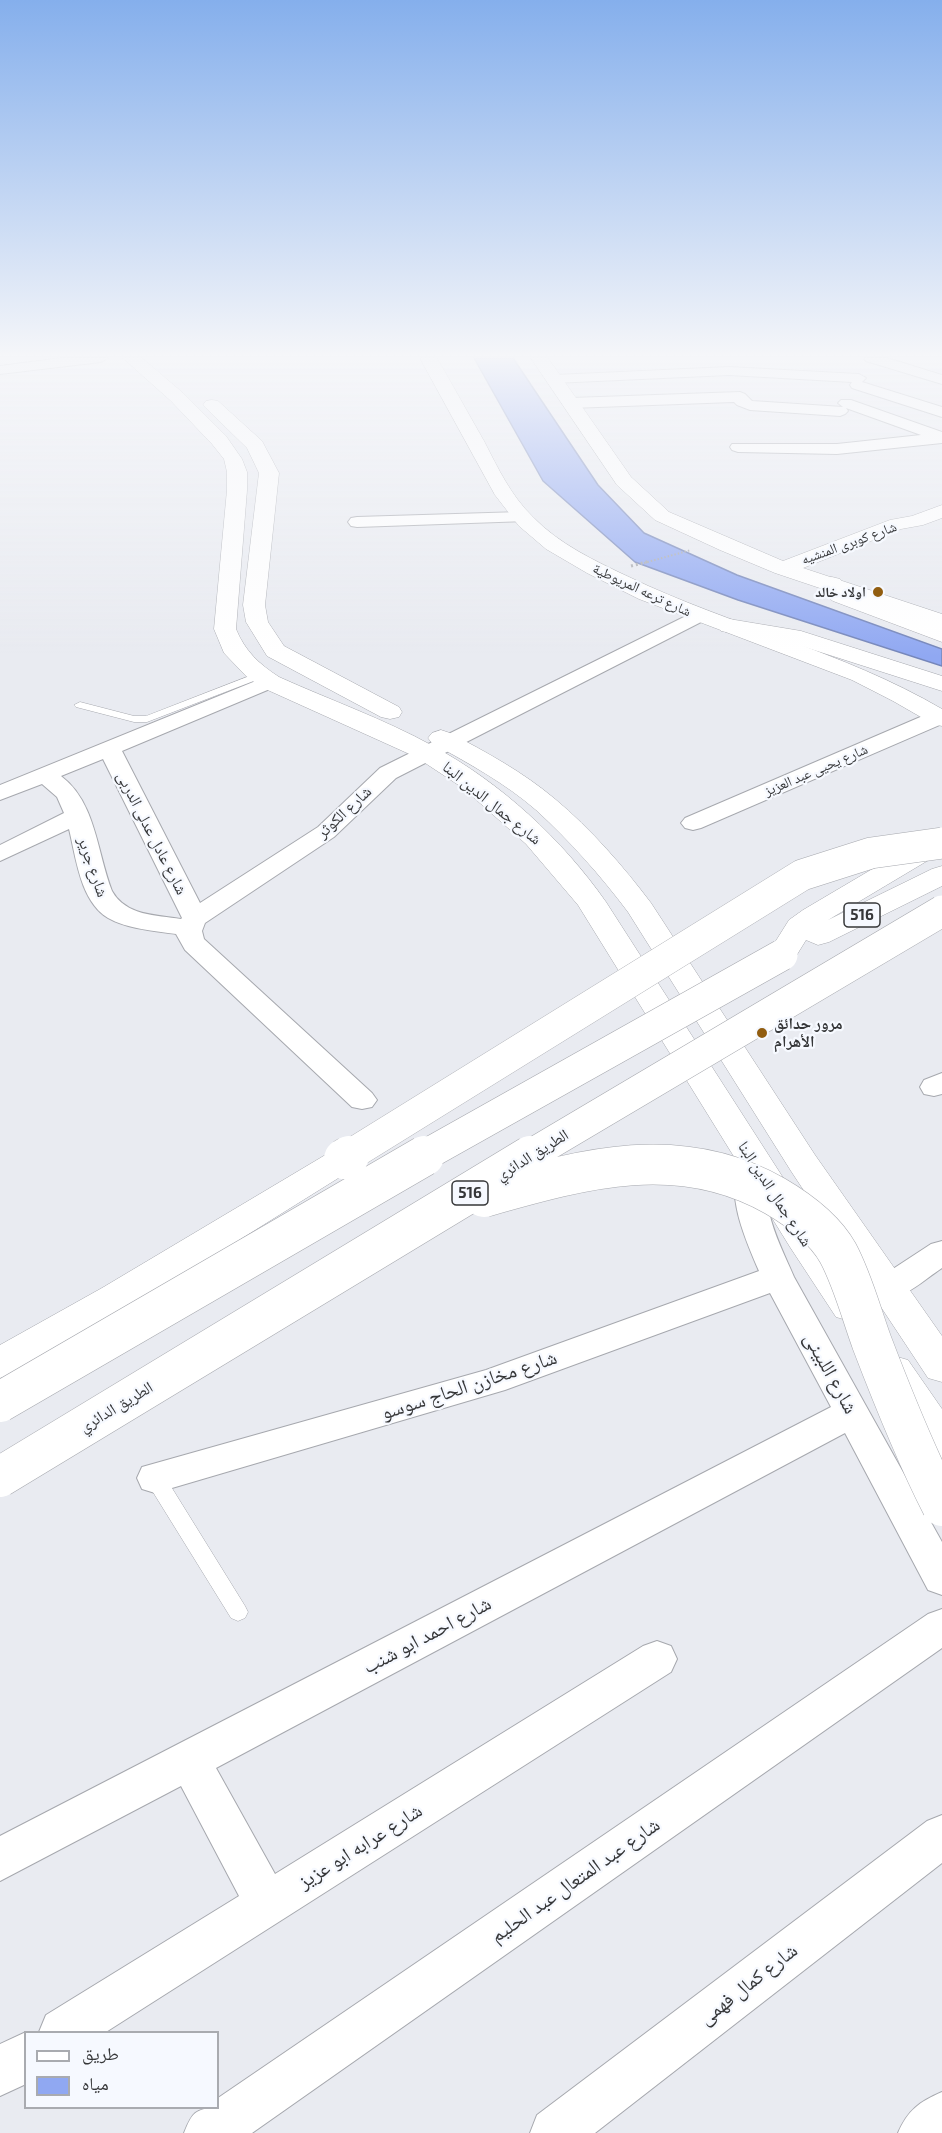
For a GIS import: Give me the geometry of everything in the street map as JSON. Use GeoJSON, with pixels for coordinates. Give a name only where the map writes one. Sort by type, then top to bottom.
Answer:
{"type":"FeatureCollection","features":[{"type":"Feature","properties":{"kind":"main road","name":"شارع جمال الدين البنا"},"geometry":{"type":"LineString","coordinates":[[232,458],[237,472],[237,490],[225,629],[232,648],[265,679],[437,747]]}},
{"type":"Feature","properties":{"kind":"main road","name":"شارع جمال الدين البنا"},"geometry":{"type":"LineString","coordinates":[[261,458],[269,473],[254,605],[257,622],[275,651],[478,772],[545,804],[613,872],[641,909],[803,1163],[942,1367]]}},
{"type":"Feature","properties":{"kind":"main road","name":"شارع ترعه المريوطية"},"geometry":{"type":"LineString","coordinates":[[483,458],[500,488],[521,517],[560,550],[650,596],[698,616],[830,661],[871,679],[941,718]]}},
{"type":"Feature","properties":{"kind":"main road"},"geometry":{"type":"LineString","coordinates":[[608,458],[624,481],[662,516],[727,546],[806,576],[942,622]]}},
{"type":"Feature","properties":{"kind":"main road","name":"شارع كوبرى المنشيه"},"geometry":{"type":"LineString","coordinates":[[783,567],[897,524],[916,521],[942,511]]}},
{"type":"Feature","properties":{"kind":"main road","name":"شارع كوبرى المنشيه"},"geometry":{"type":"LineString","coordinates":[[806,576],[910,528],[916,521]]}},
{"type":"Feature","properties":{"kind":"main road"},"geometry":{"type":"LineString","coordinates":[[832,584],[834,591],[841,596],[942,634]]}},
{"type":"Feature","properties":{"kind":"main road"},"geometry":{"type":"LineString","coordinates":[[729,626],[793,636],[914,673],[942,684]]}},
{"type":"Feature","properties":{"kind":"main road","name":"شارع جمال الدين البنا"},"geometry":{"type":"LineString","coordinates":[[478,772],[570,874],[591,902],[752,1160],[942,1442]]}},
{"type":"Feature","properties":{"kind":"main road"},"geometry":{"type":"LineString","coordinates":[[782,955],[800,926],[813,916],[942,841]]}},
{"type":"Feature","properties":{"kind":"main road"},"geometry":{"type":"LineString","coordinates":[[0,1363],[175,1262],[802,875],[851,857],[904,845],[942,841]]}},
{"type":"Feature","properties":{"kind":"main road","name":"516"},"geometry":{"type":"LineString","coordinates":[[0,1401],[342,1202],[782,955],[942,875]]}},
{"type":"Feature","properties":{"kind":"main road","name":"الطريق الدائري"},"geometry":{"type":"LineString","coordinates":[[0,1477],[630,1095],[942,911]]}},
{"type":"Feature","properties":{"kind":"main road"},"geometry":{"type":"LineString","coordinates":[[444,1209],[582,1170],[637,1163],[685,1164],[731,1174],[774,1194],[818,1224],[837,1251],[851,1283],[899,1416],[942,1506]]}},
{"type":"Feature","properties":{"kind":"street"},"geometry":{"type":"LineString","coordinates":[[357,522],[521,517]]}},
{"type":"Feature","properties":{"kind":"street","name":"شارع الكوثر"},"geometry":{"type":"LineString","coordinates":[[192,923],[326,832],[388,773],[698,616]]}},
{"type":"Feature","properties":{"kind":"street"},"geometry":{"type":"LineString","coordinates":[[0,793],[265,679]]}},
{"type":"Feature","properties":{"kind":"street","name":"شارع يحيى عبد العزيز"},"geometry":{"type":"LineString","coordinates":[[693,823],[941,718]]}},
{"type":"Feature","properties":{"kind":"street","name":"شارع عادل عدلى الدربى"},"geometry":{"type":"LineString","coordinates":[[108,747],[192,923]]}},
{"type":"Feature","properties":{"kind":"street","name":"شارع جرير"},"geometry":{"type":"LineString","coordinates":[[43,774],[63,789],[72,802],[100,892],[109,907],[130,917],[192,923]]}},
{"type":"Feature","properties":{"kind":"street","name":"شارع جرير"},"geometry":{"type":"LineString","coordinates":[[0,854],[76,816]]}},
{"type":"Feature","properties":{"kind":"street"},"geometry":{"type":"LineString","coordinates":[[192,923],[189,936],[194,944],[362,1100]]}},
{"type":"Feature","properties":{"kind":"street","name":"شارع اللبينى"},"geometry":{"type":"LineString","coordinates":[[752,1160],[750,1194],[756,1230],[778,1277],[942,1578]]}},
{"type":"Feature","properties":{"kind":"street"},"geometry":{"type":"LineString","coordinates":[[888,1288],[942,1252]]}},
{"type":"Feature","properties":{"kind":"street","name":"شارع مخازن الحاج سوسو"},"geometry":{"type":"LineString","coordinates":[[155,1478],[493,1381],[778,1277]]}},
{"type":"Feature","properties":{"kind":"street","name":"شارع احمد ابو شنب"},"geometry":{"type":"LineString","coordinates":[[0,1859],[853,1412]]}},
{"type":"Feature","properties":{"kind":"street","name":"شارع عبد المتعال عبد الحليم"},"geometry":{"type":"LineString","coordinates":[[209,2133],[942,1626]]}},
{"type":"Feature","properties":{"kind":"street","name":"شارع عرابه ابو عزيز"},"geometry":{"type":"LineString","coordinates":[[65,2031],[657,1659]]}},
{"type":"Feature","properties":{"kind":"street"},"geometry":{"type":"LineString","coordinates":[[189,1760],[267,1904]]}},
{"type":"Feature","properties":{"kind":"street","name":"شارع كمال فهمى"},"geometry":{"type":"LineString","coordinates":[[555,2133],[942,1836]]}},
{"type":"Feature","properties":{"kind":"street"},"geometry":{"type":"LineString","coordinates":[[0,2072],[24,2057]]}},
{"type":"Feature","properties":{"kind":"street"},"geometry":{"type":"LineString","coordinates":[[923,2133],[942,2117]]}},
{"type":"Feature","properties":{"kind":"lane"},"geometry":{"type":"LineString","coordinates":[[80,705],[134,719],[147,719],[265,679]]}},
{"type":"Feature","properties":{"kind":"lane"},"geometry":{"type":"LineString","coordinates":[[155,1478],[238,1612]]}},
{"type":"Feature","properties":{"kind":"path"},"geometry":{"type":"LineString","coordinates":[[631,566],[686,551]]}},
{"type":"Feature","properties":{"kind":"water"},"geometry":{"type":"Polygon","coordinates":[[[530,458],[580,458],[598,485],[644,533],[737,575],[942,649],[942,666],[738,600],[635,562],[543,481],[530,458]]]}},
{"type":"Feature","properties":{"kind":"place","name":"اولاد خالد"},"geometry":{"type":"Point","coordinates":[878,592]}},
{"type":"Feature","properties":{"kind":"place","name":"مرور حدائق الأهرام"},"geometry":{"type":"Point","coordinates":[762,1033]}}]}
